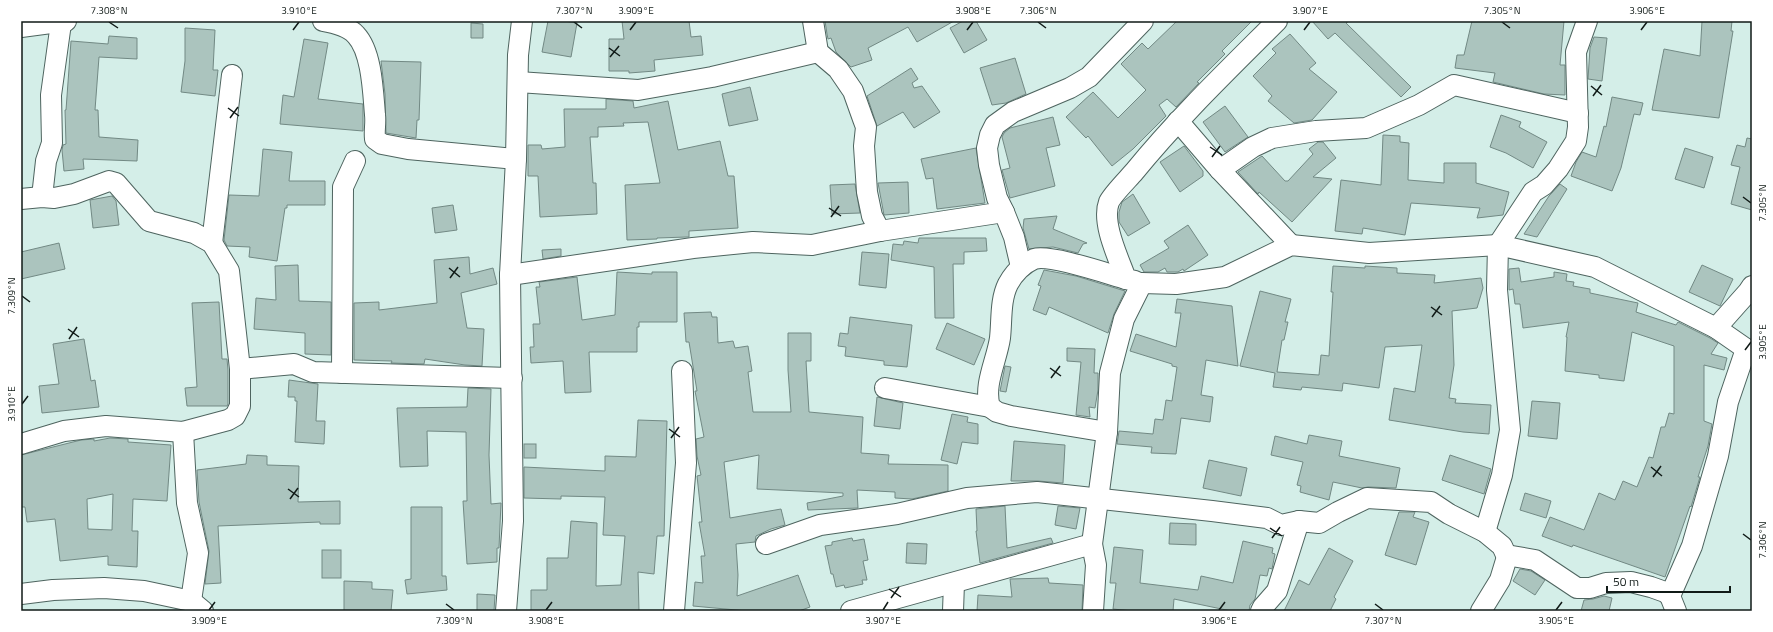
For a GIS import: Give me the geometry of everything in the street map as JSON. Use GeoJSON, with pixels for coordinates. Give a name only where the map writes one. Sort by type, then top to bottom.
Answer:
{"type":"FeatureCollection","features":[{"type":"Feature","properties":{"kind":"street"},"geometry":{"type":"LineString","coordinates":[[323,21],[336,23],[356,34],[363,47],[370,65],[375,117],[375,139],[382,144],[408,149],[516,159]]}},
{"type":"Feature","properties":{"kind":"street"},"geometry":{"type":"LineString","coordinates":[[506,611],[513,521],[510,275],[516,159],[518,55],[522,21]]}},
{"type":"Feature","properties":{"kind":"street"},"geometry":{"type":"LineString","coordinates":[[813,21],[818,52],[838,69],[853,91],[866,128],[864,146],[867,192],[872,216],[880,231]]}},
{"type":"Feature","properties":{"kind":"street"},"geometry":{"type":"LineString","coordinates":[[1021,267],[1014,237],[997,198],[990,165],[987,148],[990,135],[995,125],[1013,112],[1070,88],[1089,77],[1144,21]]}},
{"type":"Feature","properties":{"kind":"street"},"geometry":{"type":"LineString","coordinates":[[1093,611],[1096,565],[1092,544],[1107,432],[1110,373],[1134,281],[1109,230],[1107,216],[1109,202],[1178,121],[1277,21]]}},
{"type":"Feature","properties":{"kind":"street"},"geometry":{"type":"LineString","coordinates":[[1484,532],[1502,475],[1510,430],[1497,290],[1498,245],[1533,192],[1544,186],[1558,169],[1576,141],[1578,113],[1576,52],[1587,21]]}},
{"type":"Feature","properties":{"kind":"street"},"geometry":{"type":"LineString","coordinates":[[21,27],[63,22],[51,95],[52,143],[46,161],[42,197]]}},
{"type":"Feature","properties":{"kind":"street"},"geometry":{"type":"LineString","coordinates":[[518,82],[638,90],[712,77],[818,52]]}},
{"type":"Feature","properties":{"kind":"street"},"geometry":{"type":"LineString","coordinates":[[212,243],[232,75]]}},
{"type":"Feature","properties":{"kind":"street"},"geometry":{"type":"LineString","coordinates":[[1220,170],[1253,147],[1272,138],[1316,131],[1366,128],[1420,105],[1454,85],[1578,113]]}},
{"type":"Feature","properties":{"kind":"street"},"geometry":{"type":"LineString","coordinates":[[1178,121],[1220,170],[1291,246]]}},
{"type":"Feature","properties":{"kind":"street"},"geometry":{"type":"LineString","coordinates":[[342,373],[343,187],[355,161]]}},
{"type":"Feature","properties":{"kind":"street"},"geometry":{"type":"LineString","coordinates":[[21,199],[42,197],[54,198],[74,194],[109,181],[116,183],[148,221],[194,233],[212,243],[229,271],[240,369],[240,406],[235,416],[228,420],[183,432],[106,426],[64,431],[21,444]]}},
{"type":"Feature","properties":{"kind":"street"},"geometry":{"type":"LineString","coordinates":[[510,275],[693,248],[753,242],[812,245],[880,231],[1004,212]]}},
{"type":"Feature","properties":{"kind":"street"},"geometry":{"type":"LineString","coordinates":[[990,407],[987,399],[1000,339],[1003,302],[1008,284],[1021,267],[1035,259],[1049,258],[1134,281],[1176,284],[1224,277],[1291,246],[1369,253],[1498,245],[1595,267],[1716,328],[1749,351],[1728,402],[1718,456],[1692,546],[1673,604]]}},
{"type":"Feature","properties":{"kind":"street"},"geometry":{"type":"LineString","coordinates":[[1716,328],[1752,286]]}},
{"type":"Feature","properties":{"kind":"street"},"geometry":{"type":"LineString","coordinates":[[240,369],[294,364],[314,372],[512,378]]}},
{"type":"Feature","properties":{"kind":"street"},"geometry":{"type":"LineString","coordinates":[[674,611],[686,463],[682,371]]}},
{"type":"Feature","properties":{"kind":"street"},"geometry":{"type":"LineString","coordinates":[[885,388],[990,407],[997,412],[1010,416],[1107,432]]}},
{"type":"Feature","properties":{"kind":"street"},"geometry":{"type":"LineString","coordinates":[[21,594],[52,590],[104,588],[144,591],[197,606],[198,553],[187,503],[183,432]]}},
{"type":"Feature","properties":{"kind":"street"},"geometry":{"type":"LineString","coordinates":[[766,544],[820,525],[897,514],[967,498],[1037,492],[1267,518],[1281,525],[1299,522],[1319,523],[1367,498],[1431,502],[1449,514],[1484,532],[1502,546],[1507,557],[1505,565],[1500,580],[1481,611]]}},
{"type":"Feature","properties":{"kind":"street"},"geometry":{"type":"LineString","coordinates":[[1261,611],[1277,591],[1299,522]]}},
{"type":"Feature","properties":{"kind":"street"},"geometry":{"type":"LineString","coordinates":[[851,611],[1092,544]]}},
{"type":"Feature","properties":{"kind":"street"},"geometry":{"type":"LineString","coordinates":[[1506,555],[1534,560],[1577,588],[1590,588],[1606,583],[1631,582],[1665,592],[1673,604]]}},
{"type":"Feature","properties":{"kind":"street"},"geometry":{"type":"LineString","coordinates":[[953,611],[954,583]]}},
{"type":"Feature","properties":{"kind":"building"},"geometry":{"type":"Polygon","coordinates":[[[548,21],[577,23],[571,57],[542,52],[548,21]]]}},
{"type":"Feature","properties":{"kind":"building"},"geometry":{"type":"Polygon","coordinates":[[[622,21],[689,21],[691,37],[701,36],[703,55],[654,60],[655,71],[629,73],[629,71],[609,71],[609,39],[624,39],[622,21]]]}},
{"type":"Feature","properties":{"kind":"building"},"geometry":{"type":"Polygon","coordinates":[[[825,21],[954,21],[917,42],[908,27],[868,48],[872,60],[851,67],[836,52],[831,38],[828,39],[825,21]]]}},
{"type":"Feature","properties":{"kind":"building"},"geometry":{"type":"Polygon","coordinates":[[[963,21],[976,21],[987,40],[964,53],[950,28],[963,21]]]}},
{"type":"Feature","properties":{"kind":"building"},"geometry":{"type":"Polygon","coordinates":[[[1177,21],[1252,21],[1222,51],[1225,54],[1197,82],[1199,83],[1176,107],[1167,99],[1159,105],[1166,116],[1133,149],[1112,166],[1088,136],[1086,138],[1066,117],[1093,92],[1118,118],[1146,90],[1121,64],[1142,43],[1148,49],[1177,21]]]}},
{"type":"Feature","properties":{"kind":"building"},"geometry":{"type":"Polygon","coordinates":[[[1312,21],[1349,21],[1346,23],[1411,87],[1401,97],[1335,33],[1328,39],[1312,21]]]}},
{"type":"Feature","properties":{"kind":"building"},"geometry":{"type":"Polygon","coordinates":[[[1472,21],[1564,21],[1560,65],[1565,65],[1565,95],[1544,94],[1493,82],[1495,73],[1455,68],[1457,55],[1464,55],[1472,21]]]}},
{"type":"Feature","properties":{"kind":"building"},"geometry":{"type":"Polygon","coordinates":[[[1702,21],[1732,21],[1731,31],[1733,31],[1719,118],[1652,110],[1664,49],[1700,56],[1702,21]]]}},
{"type":"Feature","properties":{"kind":"building"},"geometry":{"type":"Polygon","coordinates":[[[471,23],[483,24],[483,38],[471,38],[471,23]]]}},
{"type":"Feature","properties":{"kind":"building"},"geometry":{"type":"Polygon","coordinates":[[[185,28],[215,30],[213,70],[218,70],[215,96],[181,92],[185,61],[185,28]]]}},
{"type":"Feature","properties":{"kind":"building"},"geometry":{"type":"Polygon","coordinates":[[[1290,34],[1316,63],[1309,69],[1337,92],[1312,120],[1294,123],[1268,101],[1272,96],[1253,76],[1276,53],[1272,49],[1290,34]]]}},
{"type":"Feature","properties":{"kind":"building"},"geometry":{"type":"Polygon","coordinates":[[[109,36],[137,38],[137,59],[99,57],[95,110],[98,110],[99,137],[138,140],[137,161],[83,159],[84,169],[64,171],[62,150],[63,145],[66,144],[65,110],[71,41],[108,44],[109,36]]]}},
{"type":"Feature","properties":{"kind":"building"},"geometry":{"type":"Polygon","coordinates":[[[1594,37],[1607,38],[1602,81],[1588,79],[1590,48],[1594,37]]]}},
{"type":"Feature","properties":{"kind":"building"},"geometry":{"type":"Polygon","coordinates":[[[304,39],[328,43],[318,99],[363,104],[363,131],[280,124],[283,95],[294,97],[304,39]]]}},
{"type":"Feature","properties":{"kind":"building"},"geometry":{"type":"Polygon","coordinates":[[[1015,58],[1026,94],[1006,103],[992,105],[980,68],[1015,58]]]}},
{"type":"Feature","properties":{"kind":"building"},"geometry":{"type":"Polygon","coordinates":[[[381,61],[421,62],[419,120],[417,120],[416,138],[386,133],[385,94],[381,61]]]}},
{"type":"Feature","properties":{"kind":"building"},"geometry":{"type":"Polygon","coordinates":[[[911,68],[918,79],[912,83],[914,88],[922,86],[940,112],[914,128],[903,112],[877,126],[867,96],[911,68]]]}},
{"type":"Feature","properties":{"kind":"building"},"geometry":{"type":"Polygon","coordinates":[[[750,87],[758,120],[729,126],[722,94],[750,87]]]}},
{"type":"Feature","properties":{"kind":"building"},"geometry":{"type":"Polygon","coordinates":[[[1612,97],[1643,103],[1640,115],[1634,114],[1621,168],[1612,191],[1571,176],[1576,162],[1582,152],[1596,157],[1604,126],[1606,127],[1612,97]]]}},
{"type":"Feature","properties":{"kind":"building"},"geometry":{"type":"Polygon","coordinates":[[[606,99],[633,101],[634,108],[668,101],[678,150],[720,141],[728,176],[734,176],[738,228],[689,231],[689,237],[627,240],[625,185],[660,183],[648,122],[623,123],[624,126],[598,127],[598,137],[590,137],[593,183],[596,183],[597,214],[540,217],[538,176],[528,176],[528,145],[541,145],[542,149],[565,147],[564,109],[606,109],[606,99]]]}},
{"type":"Feature","properties":{"kind":"building"},"geometry":{"type":"Polygon","coordinates":[[[1225,106],[1248,137],[1225,152],[1203,122],[1225,106]]]}},
{"type":"Feature","properties":{"kind":"building"},"geometry":{"type":"Polygon","coordinates":[[[1501,115],[1521,122],[1519,127],[1547,142],[1533,168],[1506,153],[1490,147],[1501,115]]]}},
{"type":"Feature","properties":{"kind":"building"},"geometry":{"type":"Polygon","coordinates":[[[1053,117],[1060,145],[1046,148],[1055,186],[1010,198],[1002,170],[1010,168],[1002,137],[1004,133],[1010,128],[1053,117]]]}},
{"type":"Feature","properties":{"kind":"building"},"geometry":{"type":"Polygon","coordinates":[[[1383,135],[1400,136],[1400,142],[1409,143],[1408,180],[1444,183],[1444,163],[1476,163],[1476,183],[1509,192],[1503,215],[1477,218],[1480,208],[1411,203],[1405,235],[1363,228],[1362,234],[1335,231],[1341,180],[1381,185],[1383,135]]]}},
{"type":"Feature","properties":{"kind":"building"},"geometry":{"type":"Polygon","coordinates":[[[1747,138],[1752,139],[1752,210],[1731,204],[1740,167],[1731,165],[1737,145],[1745,147],[1747,138]]]}},
{"type":"Feature","properties":{"kind":"building"},"geometry":{"type":"Polygon","coordinates":[[[1318,142],[1323,142],[1336,158],[1313,177],[1332,179],[1292,222],[1259,192],[1258,194],[1238,172],[1262,156],[1285,181],[1288,181],[1313,154],[1309,149],[1318,142]]]}},
{"type":"Feature","properties":{"kind":"building"},"geometry":{"type":"Polygon","coordinates":[[[1184,146],[1203,171],[1203,176],[1180,192],[1160,162],[1184,146]]]}},
{"type":"Feature","properties":{"kind":"building"},"geometry":{"type":"Polygon","coordinates":[[[976,148],[985,203],[937,209],[933,178],[926,179],[921,159],[976,148]]]}},
{"type":"Feature","properties":{"kind":"building"},"geometry":{"type":"Polygon","coordinates":[[[1685,148],[1713,157],[1704,188],[1675,179],[1685,148]]]}},
{"type":"Feature","properties":{"kind":"building"},"geometry":{"type":"Polygon","coordinates":[[[263,149],[292,152],[289,181],[325,181],[325,205],[287,205],[287,208],[285,208],[277,261],[249,257],[250,247],[227,246],[224,240],[229,195],[259,196],[263,149]]]}},
{"type":"Feature","properties":{"kind":"building"},"geometry":{"type":"Polygon","coordinates":[[[908,182],[909,213],[884,215],[878,183],[908,182]]]}},
{"type":"Feature","properties":{"kind":"building"},"geometry":{"type":"Polygon","coordinates":[[[855,184],[860,213],[832,214],[830,185],[855,184]]]}},
{"type":"Feature","properties":{"kind":"building"},"geometry":{"type":"Polygon","coordinates":[[[1560,184],[1567,189],[1537,237],[1524,234],[1549,196],[1560,184]]]}},
{"type":"Feature","properties":{"kind":"building"},"geometry":{"type":"Polygon","coordinates":[[[1133,194],[1150,223],[1128,236],[1119,222],[1119,212],[1122,202],[1133,194]]]}},
{"type":"Feature","properties":{"kind":"building"},"geometry":{"type":"Polygon","coordinates":[[[112,196],[116,201],[119,225],[93,228],[90,200],[112,196]]]}},
{"type":"Feature","properties":{"kind":"building"},"geometry":{"type":"Polygon","coordinates":[[[453,205],[457,230],[435,233],[432,208],[453,205]]]}},
{"type":"Feature","properties":{"kind":"building"},"geometry":{"type":"Polygon","coordinates":[[[1057,216],[1053,229],[1087,243],[1083,244],[1078,253],[1053,247],[1029,249],[1023,228],[1024,219],[1057,216]]]}},
{"type":"Feature","properties":{"kind":"building"},"geometry":{"type":"Polygon","coordinates":[[[1188,225],[1208,255],[1184,271],[1183,269],[1178,272],[1167,272],[1165,268],[1158,272],[1144,272],[1140,265],[1169,248],[1164,241],[1188,225]]]}},
{"type":"Feature","properties":{"kind":"building"},"geometry":{"type":"Polygon","coordinates":[[[919,238],[986,238],[987,251],[964,252],[964,264],[953,264],[954,318],[935,318],[934,267],[891,260],[893,244],[903,245],[904,241],[918,243],[919,238]]]}},
{"type":"Feature","properties":{"kind":"building"},"geometry":{"type":"Polygon","coordinates":[[[59,243],[65,269],[21,279],[21,252],[59,243]]]}},
{"type":"Feature","properties":{"kind":"building"},"geometry":{"type":"Polygon","coordinates":[[[561,249],[561,256],[543,259],[542,250],[561,249]]]}},
{"type":"Feature","properties":{"kind":"building"},"geometry":{"type":"Polygon","coordinates":[[[862,252],[889,254],[886,288],[859,285],[862,252]]]}},
{"type":"Feature","properties":{"kind":"building"},"geometry":{"type":"Polygon","coordinates":[[[469,257],[470,274],[493,268],[497,284],[461,293],[467,328],[484,329],[482,366],[425,359],[424,364],[354,360],[354,303],[379,302],[379,310],[437,303],[434,260],[469,257]]]}},
{"type":"Feature","properties":{"kind":"building"},"geometry":{"type":"Polygon","coordinates":[[[298,265],[299,301],[331,302],[331,355],[305,354],[305,333],[254,329],[256,298],[276,300],[275,266],[298,265]]]}},
{"type":"Feature","properties":{"kind":"building"},"geometry":{"type":"Polygon","coordinates":[[[1702,265],[1733,279],[1720,306],[1689,292],[1702,265]]]}},
{"type":"Feature","properties":{"kind":"building"},"geometry":{"type":"Polygon","coordinates":[[[1333,266],[1397,268],[1397,273],[1435,275],[1434,283],[1481,278],[1483,288],[1477,308],[1452,311],[1454,365],[1449,398],[1456,399],[1455,403],[1491,405],[1489,434],[1463,432],[1389,420],[1394,388],[1415,392],[1422,345],[1385,347],[1379,388],[1343,383],[1342,391],[1302,387],[1301,390],[1273,387],[1275,373],[1240,366],[1260,291],[1291,299],[1285,322],[1288,322],[1284,340],[1282,340],[1277,372],[1319,375],[1321,355],[1329,356],[1333,266]]]}},
{"type":"Feature","properties":{"kind":"building"},"geometry":{"type":"Polygon","coordinates":[[[1519,268],[1521,282],[1554,277],[1554,272],[1567,274],[1566,281],[1574,282],[1573,286],[1590,289],[1590,293],[1638,303],[1636,312],[1676,325],[1678,322],[1710,338],[1718,343],[1711,354],[1727,358],[1724,370],[1704,365],[1704,421],[1712,424],[1708,446],[1698,477],[1700,477],[1691,507],[1690,506],[1665,577],[1573,545],[1572,547],[1542,536],[1550,517],[1584,530],[1599,493],[1615,500],[1623,481],[1637,487],[1649,457],[1653,458],[1661,427],[1665,427],[1669,413],[1674,414],[1674,346],[1632,332],[1624,381],[1599,378],[1599,375],[1565,371],[1566,337],[1569,322],[1523,328],[1520,304],[1515,304],[1513,289],[1509,290],[1509,269],[1519,268]]]}},
{"type":"Feature","properties":{"kind":"building"},"geometry":{"type":"Polygon","coordinates":[[[1044,270],[1076,276],[1125,291],[1114,314],[1108,333],[1049,307],[1046,315],[1033,310],[1041,286],[1038,285],[1044,270]]]}},
{"type":"Feature","properties":{"kind":"building"},"geometry":{"type":"Polygon","coordinates":[[[617,272],[652,274],[652,272],[677,272],[677,322],[639,322],[639,327],[637,327],[637,352],[589,352],[591,392],[565,393],[563,361],[531,363],[530,347],[534,347],[533,324],[540,324],[536,287],[540,287],[539,282],[577,277],[582,320],[615,315],[617,272]]]}},
{"type":"Feature","properties":{"kind":"building"},"geometry":{"type":"Polygon","coordinates":[[[1177,299],[1232,306],[1238,366],[1206,360],[1201,395],[1213,397],[1210,422],[1181,418],[1176,454],[1151,453],[1152,447],[1117,444],[1119,431],[1153,434],[1155,419],[1163,420],[1166,400],[1172,401],[1177,367],[1172,366],[1172,364],[1130,351],[1136,334],[1176,347],[1181,313],[1175,313],[1177,299]]]}},
{"type":"Feature","properties":{"kind":"building"},"geometry":{"type":"Polygon","coordinates":[[[219,302],[222,359],[227,359],[228,370],[228,404],[227,406],[187,406],[185,388],[197,387],[192,303],[219,302]]]}},
{"type":"Feature","properties":{"kind":"building"},"geometry":{"type":"Polygon","coordinates":[[[711,312],[712,317],[717,317],[718,343],[733,341],[735,348],[748,346],[752,371],[748,372],[753,412],[791,412],[788,370],[788,333],[811,333],[811,361],[806,361],[809,412],[863,417],[861,453],[889,455],[888,464],[948,465],[948,491],[912,499],[895,498],[895,492],[857,490],[858,508],[808,510],[807,503],[843,496],[843,493],[757,489],[759,455],[724,462],[730,518],[781,509],[785,525],[771,529],[756,536],[755,542],[736,544],[738,575],[737,596],[798,575],[810,607],[799,611],[747,611],[693,606],[695,582],[703,583],[701,556],[705,556],[699,522],[702,522],[697,476],[701,475],[697,456],[696,439],[704,437],[695,391],[697,391],[689,342],[686,342],[684,313],[711,312]]]}},
{"type":"Feature","properties":{"kind":"building"},"geometry":{"type":"Polygon","coordinates":[[[850,317],[912,325],[907,367],[884,365],[884,361],[845,356],[846,347],[838,346],[840,333],[848,334],[850,317]]]}},
{"type":"Feature","properties":{"kind":"building"},"geometry":{"type":"Polygon","coordinates":[[[947,323],[985,339],[974,365],[936,349],[947,323]]]}},
{"type":"Feature","properties":{"kind":"building"},"geometry":{"type":"Polygon","coordinates":[[[84,339],[91,381],[95,380],[99,407],[42,413],[39,386],[59,384],[53,344],[84,339]]]}},
{"type":"Feature","properties":{"kind":"building"},"geometry":{"type":"Polygon","coordinates":[[[1067,348],[1095,349],[1094,373],[1098,373],[1098,390],[1095,408],[1089,407],[1090,417],[1076,415],[1081,362],[1067,361],[1067,348]]]}},
{"type":"Feature","properties":{"kind":"building"},"geometry":{"type":"Polygon","coordinates":[[[1005,366],[1011,367],[1006,392],[1000,391],[1005,366]]]}},
{"type":"Feature","properties":{"kind":"building"},"geometry":{"type":"Polygon","coordinates":[[[289,380],[318,384],[316,421],[325,421],[324,444],[295,442],[297,401],[295,401],[295,397],[288,397],[289,380]]]}},
{"type":"Feature","properties":{"kind":"building"},"geometry":{"type":"Polygon","coordinates":[[[468,388],[491,389],[489,455],[491,504],[501,503],[497,562],[467,564],[463,501],[467,501],[466,432],[427,431],[428,466],[400,467],[397,408],[467,407],[468,388]]]}},
{"type":"Feature","properties":{"kind":"building"},"geometry":{"type":"Polygon","coordinates":[[[877,397],[903,403],[900,429],[874,426],[877,397]]]}},
{"type":"Feature","properties":{"kind":"building"},"geometry":{"type":"Polygon","coordinates":[[[1532,401],[1560,403],[1557,439],[1528,436],[1532,401]]]}},
{"type":"Feature","properties":{"kind":"building"},"geometry":{"type":"Polygon","coordinates":[[[952,414],[968,417],[967,422],[978,424],[978,444],[962,442],[957,464],[941,460],[952,414]]]}},
{"type":"Feature","properties":{"kind":"building"},"geometry":{"type":"Polygon","coordinates":[[[638,420],[667,421],[664,536],[657,536],[654,574],[638,572],[639,611],[531,611],[531,590],[547,590],[547,558],[568,558],[571,521],[597,523],[596,586],[621,585],[625,536],[603,535],[605,497],[561,496],[561,499],[524,498],[524,467],[605,471],[605,456],[636,457],[638,420]]]}},
{"type":"Feature","properties":{"kind":"building"},"geometry":{"type":"Polygon","coordinates":[[[1309,435],[1342,441],[1339,456],[1400,468],[1396,488],[1362,488],[1333,482],[1329,500],[1300,492],[1301,486],[1297,485],[1303,462],[1271,455],[1275,436],[1307,444],[1309,435]]]}},
{"type":"Feature","properties":{"kind":"building"},"geometry":{"type":"Polygon","coordinates":[[[110,438],[128,439],[128,442],[171,445],[167,501],[133,499],[132,531],[138,531],[137,567],[108,565],[108,556],[60,561],[55,519],[27,522],[25,507],[21,507],[21,455],[81,440],[94,439],[94,441],[110,438]],[[113,494],[87,499],[88,529],[112,530],[113,494]]]}},
{"type":"Feature","properties":{"kind":"building"},"geometry":{"type":"Polygon","coordinates":[[[1014,441],[1065,445],[1063,483],[1011,481],[1014,441]]]}},
{"type":"Feature","properties":{"kind":"building"},"geometry":{"type":"Polygon","coordinates":[[[524,444],[536,444],[536,458],[524,458],[524,444]]]}},
{"type":"Feature","properties":{"kind":"building"},"geometry":{"type":"Polygon","coordinates":[[[247,455],[267,456],[267,465],[299,466],[298,502],[340,501],[340,524],[320,524],[320,522],[218,526],[221,583],[205,584],[209,551],[199,502],[197,470],[246,464],[247,455]]]}},
{"type":"Feature","properties":{"kind":"building"},"geometry":{"type":"Polygon","coordinates":[[[1450,455],[1491,469],[1484,494],[1442,480],[1450,455]]]}},
{"type":"Feature","properties":{"kind":"building"},"geometry":{"type":"Polygon","coordinates":[[[1209,460],[1247,468],[1241,496],[1203,488],[1209,460]]]}},
{"type":"Feature","properties":{"kind":"building"},"geometry":{"type":"Polygon","coordinates":[[[1525,493],[1551,501],[1546,518],[1520,510],[1525,493]]]}},
{"type":"Feature","properties":{"kind":"building"},"geometry":{"type":"Polygon","coordinates":[[[1005,506],[1007,548],[1051,538],[1053,543],[980,563],[976,531],[976,509],[1005,506]]]}},
{"type":"Feature","properties":{"kind":"building"},"geometry":{"type":"Polygon","coordinates":[[[1058,506],[1080,508],[1076,529],[1055,525],[1058,506]]]}},
{"type":"Feature","properties":{"kind":"building"},"geometry":{"type":"Polygon","coordinates":[[[411,507],[442,507],[442,576],[446,576],[447,590],[407,594],[405,580],[411,579],[411,507]]]}},
{"type":"Feature","properties":{"kind":"building"},"geometry":{"type":"Polygon","coordinates":[[[1399,512],[1415,512],[1413,517],[1429,522],[1416,565],[1385,555],[1399,512]]]}},
{"type":"Feature","properties":{"kind":"building"},"geometry":{"type":"Polygon","coordinates":[[[1170,523],[1196,524],[1196,545],[1169,544],[1170,523]]]}},
{"type":"Feature","properties":{"kind":"building"},"geometry":{"type":"Polygon","coordinates":[[[852,538],[853,541],[864,539],[868,560],[863,561],[867,580],[862,580],[863,584],[845,588],[844,585],[836,587],[833,574],[831,574],[825,546],[832,545],[832,542],[852,538]]]}},
{"type":"Feature","properties":{"kind":"building"},"geometry":{"type":"Polygon","coordinates":[[[1243,541],[1273,548],[1272,553],[1275,554],[1272,569],[1269,568],[1267,576],[1260,575],[1255,599],[1250,605],[1249,611],[1231,611],[1174,599],[1173,611],[1133,611],[1113,609],[1116,583],[1110,583],[1114,547],[1143,550],[1140,583],[1198,590],[1201,576],[1233,583],[1243,541]]]}},
{"type":"Feature","properties":{"kind":"building"},"geometry":{"type":"Polygon","coordinates":[[[907,543],[927,544],[926,564],[906,563],[907,543]]]}},
{"type":"Feature","properties":{"kind":"building"},"geometry":{"type":"Polygon","coordinates":[[[1329,548],[1353,561],[1334,597],[1336,599],[1330,611],[1284,611],[1299,580],[1309,585],[1329,548]]]}},
{"type":"Feature","properties":{"kind":"building"},"geometry":{"type":"Polygon","coordinates":[[[322,550],[341,550],[341,578],[322,578],[322,550]]]}},
{"type":"Feature","properties":{"kind":"building"},"geometry":{"type":"Polygon","coordinates":[[[1520,569],[1531,571],[1545,580],[1535,595],[1513,581],[1520,569]]]}},
{"type":"Feature","properties":{"kind":"building"},"geometry":{"type":"Polygon","coordinates":[[[1048,578],[1049,583],[1083,585],[1082,611],[977,611],[978,595],[1012,597],[1010,579],[1048,578]]]}},
{"type":"Feature","properties":{"kind":"building"},"geometry":{"type":"Polygon","coordinates":[[[344,581],[372,582],[372,589],[393,590],[391,611],[344,611],[344,581]]]}},
{"type":"Feature","properties":{"kind":"building"},"geometry":{"type":"Polygon","coordinates":[[[477,594],[495,595],[494,611],[477,611],[477,594]]]}},
{"type":"Feature","properties":{"kind":"building"},"geometry":{"type":"Polygon","coordinates":[[[1604,596],[1612,598],[1609,611],[1581,611],[1584,600],[1604,596]]]}}]}
